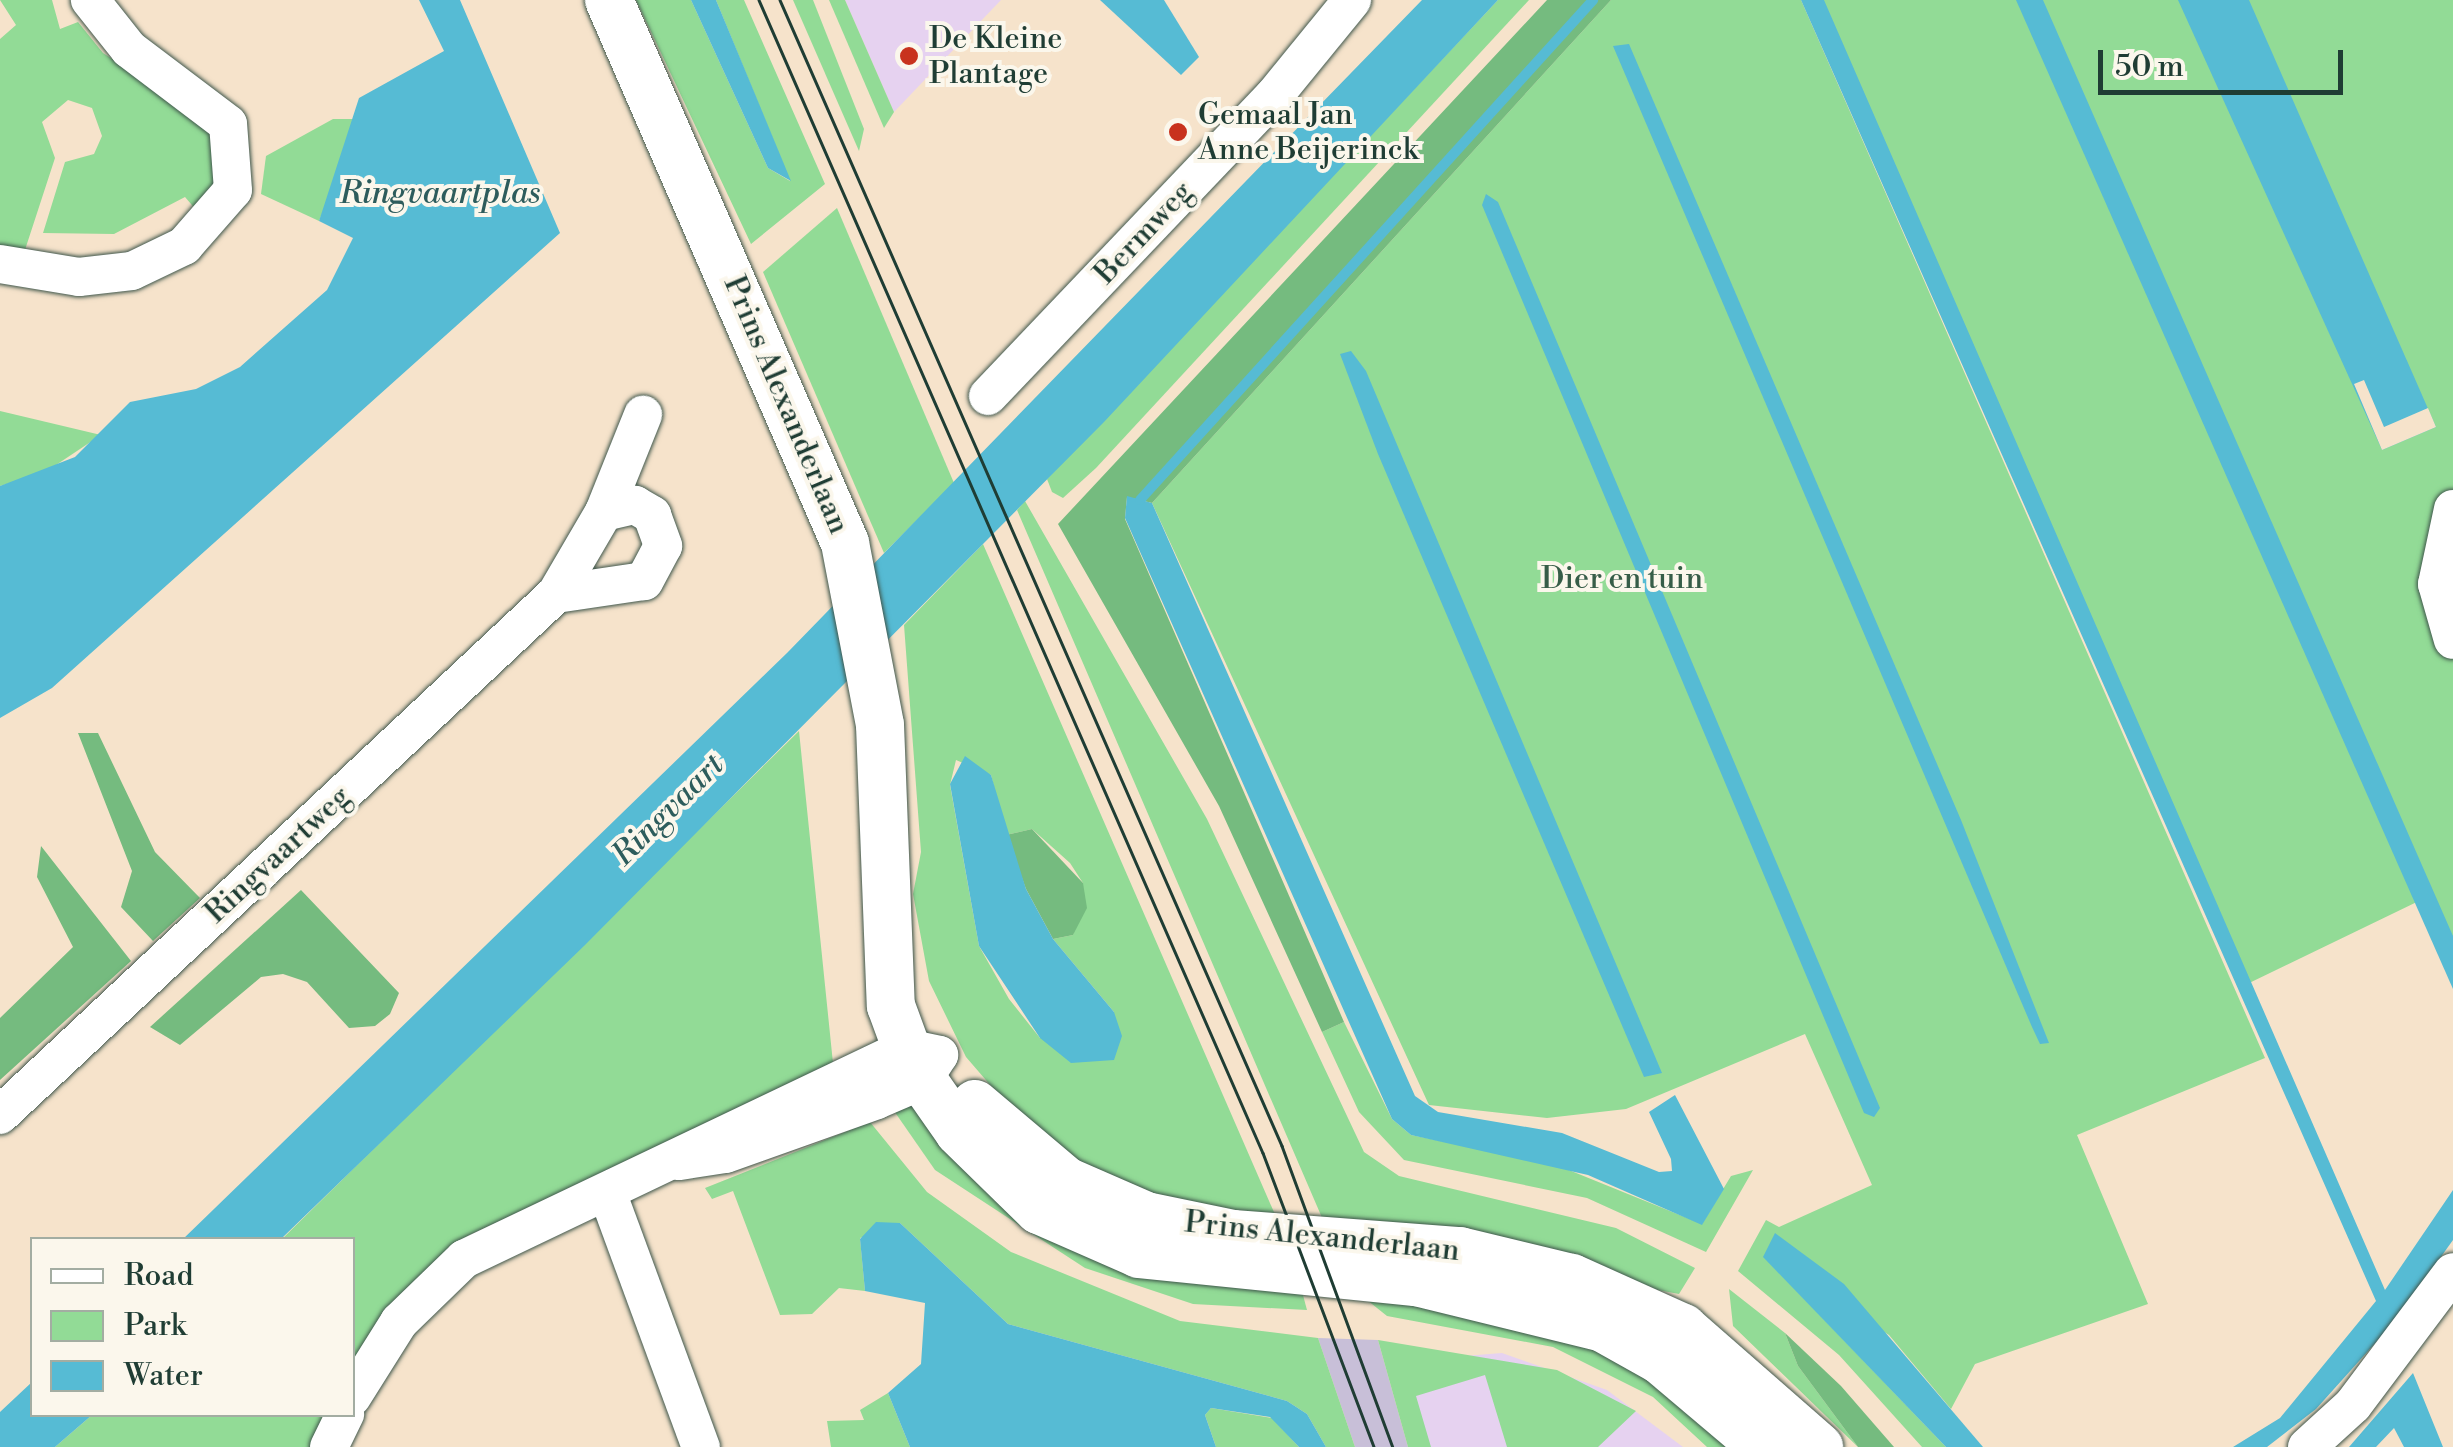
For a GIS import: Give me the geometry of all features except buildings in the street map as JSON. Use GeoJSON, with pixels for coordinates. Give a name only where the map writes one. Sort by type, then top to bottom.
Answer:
{"type":"FeatureCollection","features":[{"type":"Feature","properties":{"kind":"main road","name":"Prins Alexanderlaan"},"geometry":{"type":"LineString","coordinates":[[609,0],[845,543],[880,725],[891,1006],[959,1132],[1039,1210],[1088,1235],[1139,1254],[1416,1282],[1541,1306],[1660,1360],[1763,1447]]}},
{"type":"Feature","properties":{"kind":"main road","name":"Prins Alexanderlaan"},"geometry":{"type":"LineString","coordinates":[[923,1061],[1082,1188],[1146,1216],[1233,1234],[1460,1251],[1572,1278],[1683,1328],[1819,1447]]}},
{"type":"Feature","properties":{"kind":"street"},"geometry":{"type":"LineString","coordinates":[[0,264],[79,278],[132,271],[184,246],[233,190],[228,124],[130,49],[90,0]]}},
{"type":"Feature","properties":{"kind":"street","name":"Bermweg"},"geometry":{"type":"LineString","coordinates":[[988,396],[1053,330],[1352,0]]}},
{"type":"Feature","properties":{"kind":"street","name":"Ringvaartweg"},"geometry":{"type":"LineString","coordinates":[[0,1115],[556,594],[604,512],[643,415]]}},
{"type":"Feature","properties":{"kind":"street"},"geometry":{"type":"LineString","coordinates":[[556,594],[644,582],[658,568],[661,530],[652,515],[634,505],[604,512]]}},
{"type":"Feature","properties":{"kind":"street"},"geometry":{"type":"LineString","coordinates":[[2453,509],[2437,584],[2453,640]]}},
{"type":"Feature","properties":{"kind":"street"},"geometry":{"type":"LineString","coordinates":[[355,1392],[399,1322],[464,1259],[678,1161],[718,1134],[923,1061]]}},
{"type":"Feature","properties":{"kind":"street"},"geometry":{"type":"LineString","coordinates":[[606,1192],[701,1447]]}},
{"type":"Feature","properties":{"kind":"street"},"geometry":{"type":"LineString","coordinates":[[2306,1447],[2353,1405],[2453,1272]]}},
{"type":"Feature","properties":{"kind":"street"},"geometry":{"type":"LineString","coordinates":[[328,1447],[346,1417]]}},
{"type":"Feature","properties":{"kind":"street"},"geometry":{"type":"LineString","coordinates":[[349,1417],[363,1447]]}},
{"type":"Feature","properties":{"kind":"shaded area","name":"De Kleine Plantage"},"geometry":{"type":"Polygon","coordinates":[[[845,0],[1001,0],[894,112],[845,0]]]}},
{"type":"Feature","properties":{"kind":"shaded area"},"geometry":{"type":"Polygon","coordinates":[[[1318,1338],[1378,1340],[1408,1447],[1355,1447],[1318,1338]]]}},
{"type":"Feature","properties":{"kind":"shaded area"},"geometry":{"type":"Polygon","coordinates":[[[1502,1353],[1607,1390],[1683,1447],[1413,1447],[1390,1362],[1502,1353]]]}},
{"type":"Feature","properties":{"kind":"green space"},"geometry":{"type":"Polygon","coordinates":[[[0,0],[52,0],[60,29],[78,22],[103,53],[191,109],[225,150],[203,218],[185,197],[114,234],[43,233],[65,162],[94,154],[102,136],[92,108],[68,100],[42,122],[55,158],[23,256],[0,252],[0,39],[16,25],[0,0]]]}},
{"type":"Feature","properties":{"kind":"green space"},"geometry":{"type":"Polygon","coordinates":[[[636,0],[691,0],[768,168],[790,181],[716,0],[744,0],[825,184],[751,244],[636,0]]]}},
{"type":"Feature","properties":{"kind":"green space"},"geometry":{"type":"Polygon","coordinates":[[[793,0],[813,0],[864,129],[859,151],[793,0]]]}},
{"type":"Feature","properties":{"kind":"green space"},"geometry":{"type":"Polygon","coordinates":[[[829,0],[845,0],[894,112],[884,128],[829,0]]]}},
{"type":"Feature","properties":{"kind":"green space"},"geometry":{"type":"Polygon","coordinates":[[[1498,0],[1529,0],[1096,468],[1063,498],[1052,492],[1047,479],[1498,0]]]}},
{"type":"Feature","properties":{"kind":"green space"},"geometry":{"type":"Polygon","coordinates":[[[1547,0],[1611,0],[1152,503],[1127,497],[1125,519],[1344,1022],[1322,1032],[1219,806],[1058,524],[1547,0]]]}},
{"type":"Feature","properties":{"kind":"green space","name":"Dier en tuin"},"geometry":{"type":"Polygon","coordinates":[[[1611,0],[1801,0],[2265,1058],[2077,1135],[2148,1304],[1975,1364],[1951,1409],[1889,1335],[1764,1257],[1946,1447],[1922,1447],[1839,1355],[1738,1271],[1766,1220],[1779,1227],[1872,1185],[1805,1034],[1626,1109],[1547,1118],[1429,1105],[1152,503],[1611,0]]]}},
{"type":"Feature","properties":{"kind":"green space"},"geometry":{"type":"Polygon","coordinates":[[[1810,0],[2453,0],[2453,960],[2423,899],[2243,986],[1810,0]]]}},
{"type":"Feature","properties":{"kind":"green space"},"geometry":{"type":"Polygon","coordinates":[[[333,119],[357,119],[356,130],[319,221],[261,194],[266,156],[333,119]]]}},
{"type":"Feature","properties":{"kind":"green space"},"geometry":{"type":"Polygon","coordinates":[[[837,208],[954,483],[884,553],[763,272],[837,208]]]}},
{"type":"Feature","properties":{"kind":"green space"},"geometry":{"type":"Polygon","coordinates":[[[0,411],[101,435],[44,473],[0,486],[0,411]]]}},
{"type":"Feature","properties":{"kind":"green space"},"geometry":{"type":"Polygon","coordinates":[[[1025,501],[1207,819],[1364,1152],[1399,1176],[1616,1228],[1695,1268],[1679,1294],[1326,1227],[1017,510],[1025,501]]]}},
{"type":"Feature","properties":{"kind":"green space"},"geometry":{"type":"Polygon","coordinates":[[[983,544],[1280,1226],[1111,1186],[1036,1138],[966,1057],[929,981],[913,894],[921,852],[904,625],[983,544]],[[956,760],[950,785],[979,946],[1009,999],[1040,1038],[1114,1012],[1053,939],[1073,935],[1083,883],[1070,863],[1032,829],[1006,835],[991,775],[956,760]]]}},
{"type":"Feature","properties":{"kind":"green space"},"geometry":{"type":"Polygon","coordinates":[[[799,731],[834,1073],[469,1235],[414,1282],[355,1359],[355,1237],[284,1237],[799,731]]]}},
{"type":"Feature","properties":{"kind":"green space"},"geometry":{"type":"Polygon","coordinates":[[[78,733],[98,733],[155,852],[200,898],[153,941],[121,907],[132,871],[78,733]]]}},
{"type":"Feature","properties":{"kind":"green space"},"geometry":{"type":"Polygon","coordinates":[[[1032,829],[1083,883],[1087,908],[1073,935],[1053,939],[1026,889],[1006,835],[1032,829]]]}},
{"type":"Feature","properties":{"kind":"green space"},"geometry":{"type":"Polygon","coordinates":[[[41,846],[131,961],[0,1080],[0,1018],[73,947],[37,877],[41,846]]]}},
{"type":"Feature","properties":{"kind":"green space"},"geometry":{"type":"Polygon","coordinates":[[[301,890],[399,993],[390,1014],[375,1026],[349,1028],[307,982],[283,974],[261,977],[180,1045],[150,1027],[301,890]]]}},
{"type":"Feature","properties":{"kind":"green space"},"geometry":{"type":"Polygon","coordinates":[[[1344,1022],[1392,1119],[1411,1135],[1554,1164],[1702,1224],[1731,1176],[1753,1170],[1706,1252],[1587,1198],[1404,1160],[1359,1112],[1322,1032],[1344,1022]]]}},
{"type":"Feature","properties":{"kind":"green space"},"geometry":{"type":"Polygon","coordinates":[[[909,1105],[1300,1284],[1307,1310],[1193,1304],[1085,1268],[935,1170],[892,1108],[909,1105]]]}},
{"type":"Feature","properties":{"kind":"green space"},"geometry":{"type":"Polygon","coordinates":[[[870,1122],[927,1192],[1011,1252],[1180,1321],[1318,1338],[1355,1447],[1326,1447],[1307,1414],[1287,1401],[1008,1324],[900,1223],[860,1238],[865,1291],[839,1288],[812,1314],[780,1315],[733,1191],[712,1199],[705,1188],[870,1122]]]}},
{"type":"Feature","properties":{"kind":"green space"},"geometry":{"type":"Polygon","coordinates":[[[1729,1289],[1785,1333],[1798,1366],[1858,1447],[1733,1326],[1729,1289]]]}},
{"type":"Feature","properties":{"kind":"green space"},"geometry":{"type":"Polygon","coordinates":[[[1362,1296],[1573,1328],[1749,1447],[1707,1447],[1653,1397],[1553,1347],[1387,1316],[1362,1296]]]}},
{"type":"Feature","properties":{"kind":"green space"},"geometry":{"type":"Polygon","coordinates":[[[1785,1333],[1841,1386],[1894,1447],[1858,1447],[1798,1366],[1785,1333]]]}},
{"type":"Feature","properties":{"kind":"green space"},"geometry":{"type":"Polygon","coordinates":[[[1378,1340],[1557,1370],[1636,1411],[1598,1447],[1507,1447],[1485,1375],[1416,1396],[1431,1447],[1408,1447],[1378,1340]]]}},
{"type":"Feature","properties":{"kind":"green space"},"geometry":{"type":"Polygon","coordinates":[[[888,1393],[910,1447],[831,1447],[827,1421],[864,1420],[860,1410],[888,1393]]]}},
{"type":"Feature","properties":{"kind":"green space"},"geometry":{"type":"Polygon","coordinates":[[[1211,1408],[1272,1418],[1299,1447],[1216,1447],[1205,1415],[1211,1408]]]}},
{"type":"Feature","properties":{"kind":"green space"},"geometry":{"type":"Polygon","coordinates":[[[90,1417],[327,1417],[310,1447],[55,1447],[90,1417]]]}},
{"type":"Feature","properties":{"kind":"water","name":"Ringvaartplas"},"geometry":{"type":"Polygon","coordinates":[[[419,0],[460,0],[560,233],[52,688],[0,718],[0,486],[75,457],[130,402],[196,389],[240,367],[327,290],[353,238],[319,221],[359,98],[444,51],[419,0]]]}},
{"type":"Feature","properties":{"kind":"water"},"geometry":{"type":"Polygon","coordinates":[[[691,0],[716,0],[791,181],[768,168],[691,0]]]}},
{"type":"Feature","properties":{"kind":"water"},"geometry":{"type":"Polygon","coordinates":[[[1100,0],[1164,0],[1199,57],[1181,75],[1100,0]]]}},
{"type":"Feature","properties":{"kind":"water","name":"Ringvaart"},"geometry":{"type":"Polygon","coordinates":[[[1422,0],[1498,0],[1104,422],[585,945],[283,1237],[185,1237],[788,652],[1422,0]]]}},
{"type":"Feature","properties":{"kind":"water"},"geometry":{"type":"Polygon","coordinates":[[[1801,0],[1824,0],[2385,1290],[2453,1190],[2453,1240],[2395,1321],[2316,1409],[2267,1447],[2233,1447],[2280,1418],[2376,1301],[1801,0]]]}},
{"type":"Feature","properties":{"kind":"water"},"geometry":{"type":"Polygon","coordinates":[[[2016,0],[2043,0],[2453,936],[2453,989],[2016,0]]]}},
{"type":"Feature","properties":{"kind":"water"},"geometry":{"type":"Polygon","coordinates":[[[2178,0],[2249,0],[2436,427],[2382,450],[2178,0]]]}},
{"type":"Feature","properties":{"kind":"water"},"geometry":{"type":"Polygon","coordinates":[[[1629,44],[1961,820],[2049,1043],[2040,1044],[2032,1027],[1613,46],[1629,44]]]}},
{"type":"Feature","properties":{"kind":"water"},"geometry":{"type":"Polygon","coordinates":[[[1486,194],[1498,202],[1880,1108],[1874,1117],[1864,1113],[1482,205],[1486,194]]]}},
{"type":"Feature","properties":{"kind":"water"},"geometry":{"type":"Polygon","coordinates":[[[1351,351],[1366,371],[1662,1073],[1644,1077],[1378,454],[1340,354],[1351,351]]]}},
{"type":"Feature","properties":{"kind":"water"},"geometry":{"type":"Polygon","coordinates":[[[1127,496],[1152,503],[1415,1096],[1438,1112],[1562,1133],[1659,1172],[1672,1171],[1671,1159],[1649,1112],[1675,1095],[1724,1189],[1702,1225],[1588,1175],[1411,1135],[1392,1119],[1125,518],[1127,496]]]}},
{"type":"Feature","properties":{"kind":"water"},"geometry":{"type":"Polygon","coordinates":[[[965,756],[991,775],[1026,889],[1053,939],[1114,1012],[1122,1036],[1114,1060],[1071,1063],[1040,1038],[979,946],[950,784],[965,756]]]}},
{"type":"Feature","properties":{"kind":"water"},"geometry":{"type":"Polygon","coordinates":[[[876,1222],[900,1223],[1008,1324],[1287,1401],[1307,1414],[1326,1447],[1299,1447],[1270,1417],[1211,1408],[1205,1415],[1216,1447],[910,1447],[888,1393],[921,1364],[925,1303],[865,1291],[860,1239],[876,1222]]]}},
{"type":"Feature","properties":{"kind":"water"},"geometry":{"type":"Polygon","coordinates":[[[1775,1233],[1844,1284],[1983,1447],[1946,1447],[1763,1257],[1775,1233]]]}},
{"type":"Feature","properties":{"kind":"water"},"geometry":{"type":"Polygon","coordinates":[[[2413,1373],[2443,1447],[2404,1447],[2394,1428],[2376,1447],[2349,1447],[2413,1373]]]}},
{"type":"Feature","properties":{"kind":"water"},"geometry":{"type":"Polygon","coordinates":[[[30,1384],[30,1417],[90,1417],[55,1447],[0,1447],[0,1412],[30,1384]]]}},
{"type":"Feature","properties":{"kind":"pier"},"geometry":{"type":"Polygon","coordinates":[[[2364,380],[2384,427],[2428,408],[2436,427],[2382,450],[2354,384],[2364,380]]]}},
{"type":"Feature","properties":{"kind":"waterway"},"geometry":{"type":"LineString","coordinates":[[1140,500],[1593,0]]}},
{"type":"Feature","properties":{"kind":"tram line"},"geometry":{"type":"LineString","coordinates":[[759,0],[1263,1153],[1374,1447]]}},
{"type":"Feature","properties":{"kind":"tram line"},"geometry":{"type":"LineString","coordinates":[[780,0],[1282,1146],[1393,1447]]}},
{"type":"Feature","properties":{"kind":"place","name":"De Kleine Plantage"},"geometry":{"type":"Point","coordinates":[909,56]}},
{"type":"Feature","properties":{"kind":"place","name":"Gemaal Jan Anne Beijerinck"},"geometry":{"type":"Point","coordinates":[1178,132]}}]}
